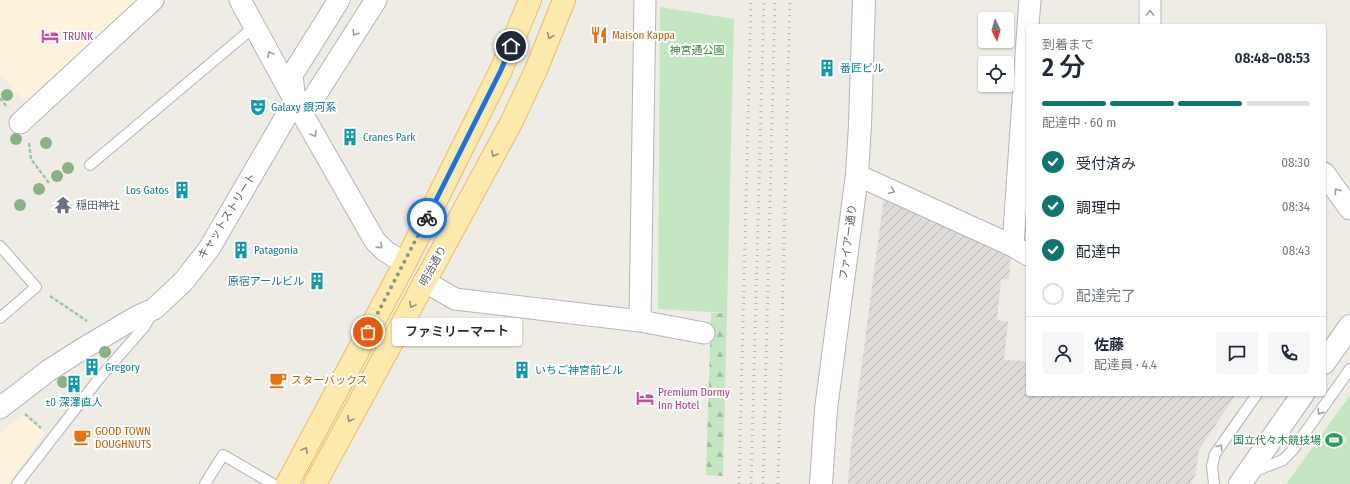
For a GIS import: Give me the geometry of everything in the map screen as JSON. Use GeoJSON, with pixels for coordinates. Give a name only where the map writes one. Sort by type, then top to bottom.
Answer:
{"type":"FeatureCollection","features":[{"type":"Feature","properties":{"kind":"main road"},"geometry":{"type":"LineString","coordinates":[[287,484],[405,263],[501,70],[530,0]]}},
{"type":"Feature","properties":{"kind":"main road","name":"明治通り"},"geometry":{"type":"LineString","coordinates":[[315,484],[511,123],[536,70],[564,0]]}},
{"type":"Feature","properties":{"kind":"street"},"geometry":{"type":"LineString","coordinates":[[24,132],[153,0]]}},
{"type":"Feature","properties":{"kind":"street"},"geometry":{"type":"LineString","coordinates":[[240,0],[295,101],[375,241],[385,251],[405,263]]}},
{"type":"Feature","properties":{"kind":"street"},"geometry":{"type":"LineString","coordinates":[[295,101],[292,75],[339,0]]}},
{"type":"Feature","properties":{"kind":"street"},"geometry":{"type":"LineString","coordinates":[[295,101],[311,102],[376,0]]}},
{"type":"Feature","properties":{"kind":"street"},"geometry":{"type":"LineString","coordinates":[[640,321],[645,0]]}},
{"type":"Feature","properties":{"kind":"street","name":"ファイアー通り"},"geometry":{"type":"LineString","coordinates":[[821,484],[826,409],[857,176],[864,0]]}},
{"type":"Feature","properties":{"kind":"street"},"geometry":{"type":"LineString","coordinates":[[1028,24],[1030,0]]}},
{"type":"Feature","properties":{"kind":"street"},"geometry":{"type":"LineString","coordinates":[[1150,0],[1150,24]]}},
{"type":"Feature","properties":{"kind":"street"},"geometry":{"type":"LineString","coordinates":[[857,176],[1020,250],[1026,82]]}},
{"type":"Feature","properties":{"kind":"street","name":"キャットストリート"},"geometry":{"type":"LineString","coordinates":[[0,408],[48,371],[79,351],[138,316],[154,309],[183,282],[209,249],[295,101]]}},
{"type":"Feature","properties":{"kind":"street"},"geometry":{"type":"LineString","coordinates":[[1326,176],[1350,210]]}},
{"type":"Feature","properties":{"kind":"street"},"geometry":{"type":"LineString","coordinates":[[424,281],[455,299],[640,321],[704,332]]}},
{"type":"Feature","properties":{"kind":"street"},"geometry":{"type":"LineString","coordinates":[[1326,360],[1350,326]]}},
{"type":"Feature","properties":{"kind":"street"},"geometry":{"type":"LineString","coordinates":[[1244,479],[1302,396]]}},
{"type":"Feature","properties":{"kind":"lane"},"geometry":{"type":"LineString","coordinates":[[90,165],[254,26]]}},
{"type":"Feature","properties":{"kind":"lane"},"geometry":{"type":"LineString","coordinates":[[0,246],[36,287],[0,318]]}},
{"type":"Feature","properties":{"kind":"lane"},"geometry":{"type":"LineString","coordinates":[[17,484],[97,381],[145,326],[154,309]]}},
{"type":"Feature","properties":{"kind":"lane"},"geometry":{"type":"LineString","coordinates":[[1244,479],[1283,460],[1292,451],[1350,368]]}},
{"type":"Feature","properties":{"kind":"lane"},"geometry":{"type":"LineString","coordinates":[[1214,484],[1212,466],[1215,454],[1256,396]]}},
{"type":"Feature","properties":{"kind":"lane"},"geometry":{"type":"LineString","coordinates":[[205,484],[223,456],[273,484]]}},
{"type":"Feature","properties":{"kind":"path"},"geometry":{"type":"LineString","coordinates":[[24,132],[31,159],[49,182]]}},
{"type":"Feature","properties":{"kind":"path"},"geometry":{"type":"LineString","coordinates":[[36,287],[108,335]]}},
{"type":"Feature","properties":{"kind":"path"},"geometry":{"type":"LineString","coordinates":[[22,414],[24,413],[53,437]]}},
{"type":"Feature","properties":{"kind":"shaded area","name":"TRUNK"},"geometry":{"type":"Polygon","coordinates":[[[0,0],[137,0],[27,105],[0,73],[0,0]]]}},
{"type":"Feature","properties":{"kind":"shaded area"},"geometry":{"type":"Polygon","coordinates":[[[884,196],[1011,254],[1009,279],[1001,279],[997,320],[1008,322],[1004,360],[1026,361],[1026,396],[1235,396],[1199,450],[1195,476],[1190,484],[848,484],[851,447],[884,196]]]}},
{"type":"Feature","properties":{"kind":"shaded area"},"geometry":{"type":"Polygon","coordinates":[[[24,415],[45,433],[8,484],[0,484],[0,432],[24,415]]]}},
{"type":"Feature","properties":{"kind":"green space","name":"神宮通公園"},"geometry":{"type":"Polygon","coordinates":[[[660,7],[734,19],[727,313],[658,309],[660,7]]]}},
{"type":"Feature","properties":{"kind":"green space"},"geometry":{"type":"Polygon","coordinates":[[[711,313],[727,313],[723,476],[706,475],[711,313]]]}},
{"type":"Feature","properties":{"kind":"green space","name":"国立代々木競技場"},"geometry":{"type":"Polygon","coordinates":[[[1350,395],[1350,484],[1286,484],[1350,395]]]}},
{"type":"Feature","properties":{"kind":"railway"},"geometry":{"type":"LineString","coordinates":[[739,484],[751,0]]}},
{"type":"Feature","properties":{"kind":"railway"},"geometry":{"type":"LineString","coordinates":[[751,484],[764,0]]}},
{"type":"Feature","properties":{"kind":"railway"},"geometry":{"type":"LineString","coordinates":[[763,484],[775,0]]}},
{"type":"Feature","properties":{"kind":"railway"},"geometry":{"type":"LineString","coordinates":[[778,484],[790,0]]}},
{"type":"Feature","properties":{"kind":"way so far"},"geometry":{"type":"LineString","coordinates":[[368,332],[427,218]]}},
{"type":"Feature","properties":{"kind":"place","name":"Maison Kappa"},"geometry":{"type":"Point","coordinates":[599,35]}},
{"type":"Feature","properties":{"kind":"place","name":"TRUNK"},"geometry":{"type":"Point","coordinates":[50,36]}},
{"type":"Feature","properties":{"kind":"place","name":"番匠ビル"},"geometry":{"type":"Point","coordinates":[827,68]}},
{"type":"Feature","properties":{"kind":"place","name":"Galaxy 銀河系"},"geometry":{"type":"Point","coordinates":[258,107]}},
{"type":"Feature","properties":{"kind":"place","name":"Cranes Park"},"geometry":{"type":"Point","coordinates":[350,137]}},
{"type":"Feature","properties":{"kind":"place","name":"Los Gatos"},"geometry":{"type":"Point","coordinates":[182,190]}},
{"type":"Feature","properties":{"kind":"place","name":"穏田神社"},"geometry":{"type":"Point","coordinates":[63,205]}},
{"type":"Feature","properties":{"kind":"place","name":"Patagonia"},"geometry":{"type":"Point","coordinates":[241,250]}},
{"type":"Feature","properties":{"kind":"place","name":"原宿アールビル"},"geometry":{"type":"Point","coordinates":[317,281]}},
{"type":"Feature","properties":{"kind":"place","name":"ファミリーマート"},"geometry":{"type":"Point","coordinates":[368,332]}},
{"type":"Feature","properties":{"kind":"place","name":"Gregory"},"geometry":{"type":"Point","coordinates":[92,367]}},
{"type":"Feature","properties":{"kind":"place","name":"いちご神宮前ビル"},"geometry":{"type":"Point","coordinates":[522,370]}},
{"type":"Feature","properties":{"kind":"place","name":"スターバックス"},"geometry":{"type":"Point","coordinates":[278,380]}},
{"type":"Feature","properties":{"kind":"place","name":"±0 深澤直人"},"geometry":{"type":"Point","coordinates":[74,384]}},
{"type":"Feature","properties":{"kind":"place","name":"Premium Dormy Inn Hotel"},"geometry":{"type":"Point","coordinates":[645,398]}},
{"type":"Feature","properties":{"kind":"place","name":"GOOD TOWN DOUGHNUTS"},"geometry":{"type":"Point","coordinates":[82,437]}},
{"type":"Feature","properties":{"kind":"place","name":"国立代々木競技場"},"geometry":{"type":"Point","coordinates":[1334,440]}},
{"type":"Feature","properties":{"kind":"route"},"geometry":{"type":"LineString","coordinates":[[427,218],[501,70],[511,46]]}}]}
